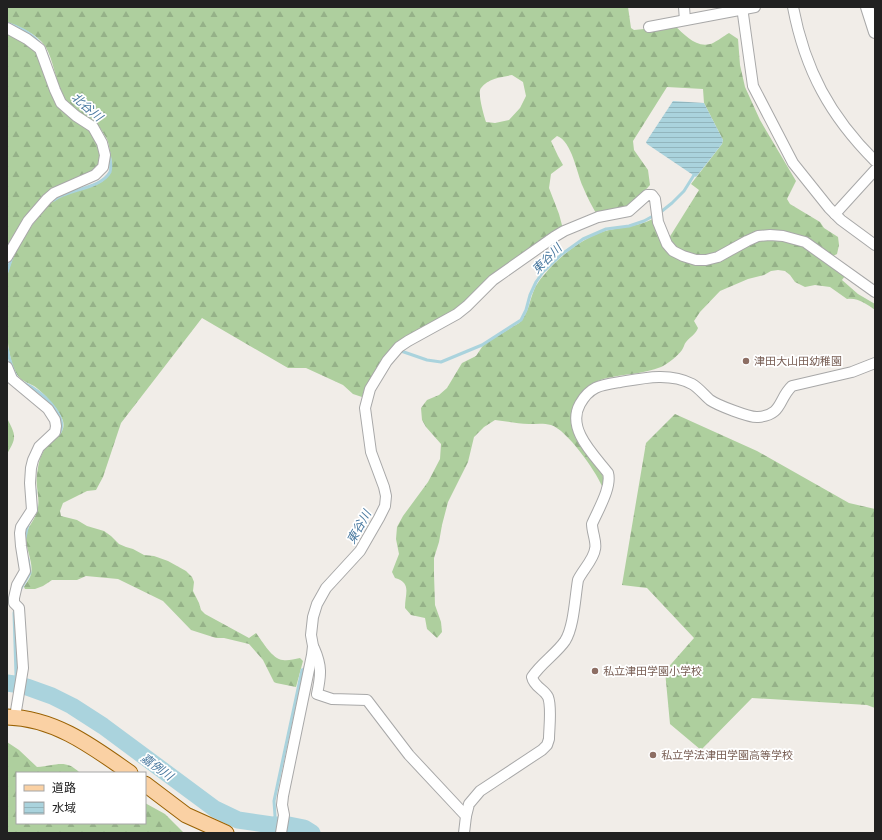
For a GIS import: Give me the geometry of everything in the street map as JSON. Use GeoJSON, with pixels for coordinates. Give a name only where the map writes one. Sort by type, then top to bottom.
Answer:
{"type":"FeatureCollection","features":[{"type":"Feature","properties":{"kind":"main road"},"geometry":{"type":"LineString","coordinates":[[11,717],[40,722],[71,734],[92,746],[129,772]]}},
{"type":"Feature","properties":{"kind":"main road"},"geometry":{"type":"LineString","coordinates":[[146,785],[186,815],[226,833]]}},
{"type":"Feature","properties":{"kind":"street"},"geometry":{"type":"LineString","coordinates":[[684,7],[685,20]]}},
{"type":"Feature","properties":{"kind":"street"},"geometry":{"type":"LineString","coordinates":[[649,27],[742,8],[755,7]]}},
{"type":"Feature","properties":{"kind":"street"},"geometry":{"type":"LineString","coordinates":[[793,7],[800,41],[806,59],[820,88],[829,104],[850,134],[875,161]]}},
{"type":"Feature","properties":{"kind":"street"},"geometry":{"type":"LineString","coordinates":[[867,7],[875,32]]}},
{"type":"Feature","properties":{"kind":"street"},"geometry":{"type":"LineString","coordinates":[[742,8],[753,86],[793,163],[841,220],[875,244]]}},
{"type":"Feature","properties":{"kind":"street"},"geometry":{"type":"LineString","coordinates":[[7,28],[26,39],[40,50],[59,98],[67,108],[92,127],[102,143],[105,162],[103,167],[94,175],[54,193],[46,199],[28,221],[7,257]]}},
{"type":"Feature","properties":{"kind":"street"},"geometry":{"type":"LineString","coordinates":[[835,214],[875,170]]}},
{"type":"Feature","properties":{"kind":"street"},"geometry":{"type":"LineString","coordinates":[[466,816],[409,755],[367,700],[332,699],[317,694],[321,669],[311,635],[313,617],[317,604],[326,588],[360,551],[385,506],[386,496],[384,487],[371,452],[366,408],[370,389],[387,362],[399,348],[408,341],[457,314],[493,280],[564,231],[598,217],[630,211],[647,195],[652,195],[654,199],[658,222],[667,244],[673,251],[684,256],[696,260],[706,260],[718,257],[747,240],[758,236],[770,235],[795,238],[805,242],[875,292]]}},
{"type":"Feature","properties":{"kind":"street"},"geometry":{"type":"LineString","coordinates":[[464,833],[469,804],[480,791],[542,750],[547,745],[549,739],[549,702],[546,693],[536,685],[532,677],[536,670],[562,645],[570,633],[578,580],[595,549],[592,524],[610,478],[608,473],[581,438],[578,431],[576,422],[577,413],[585,396],[592,389],[600,385],[650,377],[675,378],[692,384],[704,392],[711,400],[748,417],[757,418],[769,415],[778,410],[792,386],[852,372],[875,363]]}},
{"type":"Feature","properties":{"kind":"street"},"geometry":{"type":"LineString","coordinates":[[7,367],[12,379],[48,409],[55,420],[56,426],[55,432],[39,447],[33,460],[30,483],[32,510],[21,527],[20,533],[25,571],[17,585],[14,603],[19,608],[22,676],[18,702],[11,717]]}},
{"type":"Feature","properties":{"kind":"street"},"geometry":{"type":"LineString","coordinates":[[281,833],[284,815],[282,805],[283,796],[313,646]]}},
{"type":"Feature","properties":{"kind":"green space"},"geometry":{"type":"Polygon","coordinates":[[[7,7],[628,7],[631,28],[634,30],[675,26],[691,40],[705,45],[714,43],[729,33],[738,39],[740,65],[745,87],[760,120],[796,181],[787,199],[790,204],[820,222],[824,228],[838,237],[839,245],[837,254],[833,256],[798,234],[784,232],[715,255],[702,256],[690,254],[679,248],[669,238],[699,190],[691,184],[722,144],[723,140],[704,103],[703,89],[667,87],[633,141],[634,150],[648,170],[650,185],[628,209],[597,215],[585,191],[567,144],[557,136],[551,141],[563,165],[551,174],[549,188],[563,229],[464,306],[417,333],[365,388],[362,397],[353,394],[343,385],[306,368],[288,368],[202,318],[121,423],[103,477],[96,490],[87,491],[63,503],[60,511],[61,516],[77,520],[87,526],[104,531],[119,544],[144,555],[154,556],[168,561],[186,571],[192,577],[194,582],[193,591],[201,610],[205,614],[249,638],[256,633],[268,650],[279,659],[287,660],[300,658],[303,661],[296,687],[276,683],[274,682],[263,660],[249,644],[224,638],[216,638],[191,630],[163,601],[118,579],[86,576],[77,580],[52,580],[35,589],[25,589],[24,587],[30,578],[32,570],[26,535],[38,507],[37,479],[39,463],[45,448],[62,431],[63,421],[51,402],[38,389],[20,378],[14,368],[8,342],[6,312],[8,273],[10,265],[20,244],[48,206],[63,196],[92,186],[108,177],[111,168],[111,157],[107,139],[100,127],[75,109],[64,97],[58,85],[48,52],[42,42],[33,34],[7,22],[7,7]],[[512,75],[495,78],[487,82],[481,88],[481,104],[486,122],[495,123],[509,120],[520,108],[526,96],[523,82],[512,75]]]}},
{"type":"Feature","properties":{"kind":"green space"},"geometry":{"type":"Polygon","coordinates":[[[7,30],[34,46],[54,92],[90,128],[100,144],[102,166],[53,192],[7,252],[7,30]]]}},
{"type":"Feature","properties":{"kind":"green space"},"geometry":{"type":"Polygon","coordinates":[[[653,219],[655,228],[664,245],[679,258],[697,265],[759,241],[773,239],[797,243],[845,276],[842,280],[858,294],[875,304],[875,310],[858,300],[847,299],[830,287],[815,285],[805,287],[795,282],[785,271],[778,270],[748,279],[720,291],[700,312],[694,321],[698,328],[697,330],[685,343],[683,349],[672,360],[661,367],[641,373],[607,378],[599,381],[585,389],[576,401],[572,417],[572,425],[575,436],[582,448],[602,474],[604,480],[602,486],[580,451],[565,434],[551,425],[520,424],[495,420],[484,427],[474,437],[468,462],[448,502],[434,558],[435,605],[441,622],[442,632],[437,638],[427,629],[425,618],[411,615],[405,608],[406,586],[400,580],[395,578],[392,572],[399,554],[396,539],[397,527],[403,516],[428,482],[440,459],[441,444],[426,427],[422,420],[421,408],[427,400],[439,395],[447,388],[462,363],[476,356],[484,344],[519,323],[527,311],[538,282],[565,254],[582,242],[600,233],[637,225],[653,219]]]}},
{"type":"Feature","properties":{"kind":"green space"},"geometry":{"type":"Polygon","coordinates":[[[675,414],[757,451],[849,503],[875,509],[875,708],[867,705],[752,698],[701,750],[670,724],[665,671],[694,638],[647,588],[622,585],[646,443],[675,414]]]}},
{"type":"Feature","properties":{"kind":"green space"},"geometry":{"type":"Polygon","coordinates":[[[7,418],[14,433],[14,440],[7,454],[7,418]]]}},
{"type":"Feature","properties":{"kind":"green space"},"geometry":{"type":"Polygon","coordinates":[[[7,742],[19,750],[37,767],[65,764],[75,768],[79,772],[16,772],[16,824],[146,824],[146,804],[165,814],[184,833],[7,833],[7,742]]]}},
{"type":"Feature","properties":{"kind":"water"},"geometry":{"type":"Polygon","coordinates":[[[673,101],[704,103],[723,140],[722,144],[696,177],[646,142],[673,101]]]}},
{"type":"Feature","properties":{"kind":"waterway","name":"北谷川"},"geometry":{"type":"LineString","coordinates":[[9,24],[22,29],[33,36],[42,46],[48,58]]}},
{"type":"Feature","properties":{"kind":"waterway","name":"北谷川"},"geometry":{"type":"LineString","coordinates":[[54,200],[67,193],[92,185],[106,178],[111,170],[109,153]]}},
{"type":"Feature","properties":{"kind":"waterway","name":"東谷川"},"geometry":{"type":"LineString","coordinates":[[401,351],[427,360],[441,362],[482,345],[521,320],[536,282],[543,272],[562,254],[583,239],[606,229],[629,226],[644,221],[662,211],[684,191],[694,175]]}},
{"type":"Feature","properties":{"kind":"waterway","name":"北谷川"},"geometry":{"type":"LineString","coordinates":[[7,272],[12,257]]}},
{"type":"Feature","properties":{"kind":"waterway","name":"北谷川"},"geometry":{"type":"LineString","coordinates":[[7,348],[17,378],[38,392],[50,402],[55,409],[61,422],[61,429],[58,435]]}},
{"type":"Feature","properties":{"kind":"waterway","name":"北谷川"},"geometry":{"type":"LineString","coordinates":[[35,490],[36,511]]}},
{"type":"Feature","properties":{"kind":"waterway","name":"北谷川"},"geometry":{"type":"LineString","coordinates":[[25,538],[29,522]]}},
{"type":"Feature","properties":{"kind":"waterway","name":"北谷川"},"geometry":{"type":"LineString","coordinates":[[20,590],[30,573],[28,559]]}},
{"type":"Feature","properties":{"kind":"waterway","name":"北谷川"},"geometry":{"type":"LineString","coordinates":[[14,684],[16,675],[15,609]]}},
{"type":"Feature","properties":{"kind":"waterway","name":"東谷川"},"geometry":{"type":"LineString","coordinates":[[272,825],[275,816],[274,801],[302,670],[305,669],[305,667]]}},
{"type":"Feature","properties":{"kind":"waterway","name":"嘉例川"},"geometry":{"type":"LineString","coordinates":[[7,683],[27,687],[52,696],[72,706],[103,726],[215,809],[238,820],[272,825],[289,825],[304,828],[312,833]]}},
{"type":"Feature","properties":{"kind":"place","name":"津田大山田幼稚園"},"geometry":{"type":"Point","coordinates":[746,361]}},
{"type":"Feature","properties":{"kind":"place","name":"私立津田学園小学校"},"geometry":{"type":"Point","coordinates":[595,671]}},
{"type":"Feature","properties":{"kind":"place","name":"私立学法津田学園高等学校"},"geometry":{"type":"Point","coordinates":[653,755]}}]}
